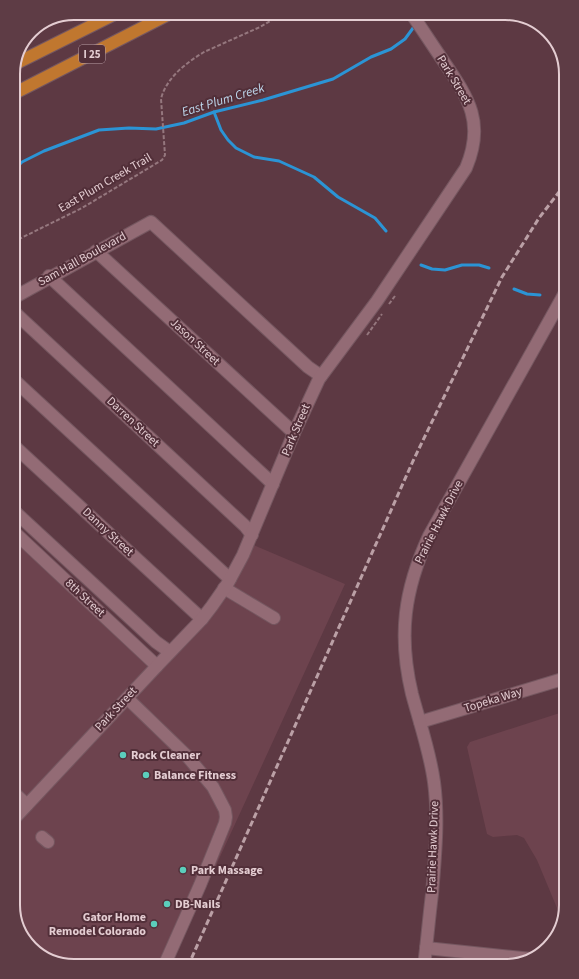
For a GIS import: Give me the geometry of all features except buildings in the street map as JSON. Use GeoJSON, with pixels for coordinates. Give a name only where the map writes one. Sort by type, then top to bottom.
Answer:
{"type":"FeatureCollection","features":[{"type":"Feature","properties":{"kind":"highway","name":"I 25"},"geometry":{"type":"LineString","coordinates":[[22,60],[104,20]]}},
{"type":"Feature","properties":{"kind":"highway","name":"I 25"},"geometry":{"type":"LineString","coordinates":[[20,90],[157,20]]}},
{"type":"Feature","properties":{"kind":"highway"},"geometry":{"type":"LineString","coordinates":[[25,51],[81,32]]}},
{"type":"Feature","properties":{"kind":"street","name":"Park Street"},"geometry":{"type":"LineString","coordinates":[[20,812],[202,619],[227,584],[243,555],[294,433],[321,376],[377,301],[466,168],[473,148],[474,128],[471,108],[458,84],[416,20]]}},
{"type":"Feature","properties":{"kind":"street","name":"Sam Hall Boulevard"},"geometry":{"type":"LineString","coordinates":[[20,294],[49,276],[151,222],[308,367],[321,376]]}},
{"type":"Feature","properties":{"kind":"street","name":"Jason Street"},"geometry":{"type":"LineString","coordinates":[[96,251],[294,433]]}},
{"type":"Feature","properties":{"kind":"street"},"geometry":{"type":"LineString","coordinates":[[49,276],[273,484]]}},
{"type":"Feature","properties":{"kind":"street","name":"Prairie Hawk Drive"},"geometry":{"type":"LineString","coordinates":[[425,959],[435,863],[436,825],[434,782],[408,675],[404,645],[405,615],[409,590],[416,565],[438,519],[559,304]]}},
{"type":"Feature","properties":{"kind":"street","name":"Darren Street"},"geometry":{"type":"LineString","coordinates":[[20,317],[245,526],[252,535]]}},
{"type":"Feature","properties":{"kind":"street"},"geometry":{"type":"LineString","coordinates":[[20,386],[227,584],[274,618]]}},
{"type":"Feature","properties":{"kind":"street","name":"Danny Street"},"geometry":{"type":"LineString","coordinates":[[20,451],[202,619]]}},
{"type":"Feature","properties":{"kind":"street"},"geometry":{"type":"LineString","coordinates":[[20,516],[156,642],[170,652]]}},
{"type":"Feature","properties":{"kind":"street","name":"8th Street"},"geometry":{"type":"LineString","coordinates":[[20,538],[157,666]]}},
{"type":"Feature","properties":{"kind":"street","name":"Topeka Way"},"geometry":{"type":"LineString","coordinates":[[420,722],[559,680]]}},
{"type":"Feature","properties":{"kind":"street"},"geometry":{"type":"LineString","coordinates":[[127,698],[187,756],[213,787],[225,810],[225,823],[200,885],[167,959]]}},
{"type":"Feature","properties":{"kind":"street"},"geometry":{"type":"LineString","coordinates":[[20,798],[27,805]]}},
{"type":"Feature","properties":{"kind":"street"},"geometry":{"type":"LineString","coordinates":[[426,948],[517,957]]}},
{"type":"Feature","properties":{"kind":"path","name":"East Plum Creek Trail"},"geometry":{"type":"LineString","coordinates":[[20,239],[111,192],[130,178],[162,160],[165,155],[161,99],[163,90],[169,81],[196,57],[272,20]]}},
{"type":"Feature","properties":{"kind":"path"},"geometry":{"type":"LineString","coordinates":[[389,305],[393,299]]}},
{"type":"Feature","properties":{"kind":"path"},"geometry":{"type":"LineString","coordinates":[[365,337],[385,311]]}},
{"type":"Feature","properties":{"kind":"shaded area"},"geometry":{"type":"Polygon","coordinates":[[[20,538],[157,665],[202,619],[249,543],[345,584],[173,959],[70,959],[57,956],[38,946],[33,941],[26,929],[21,916],[20,905],[20,538]]]}},
{"type":"Feature","properties":{"kind":"shaded area"},"geometry":{"type":"Polygon","coordinates":[[[559,713],[559,912],[537,860],[524,838],[517,835],[493,837],[487,834],[467,747],[470,742],[559,713]]]}},
{"type":"Feature","properties":{"kind":"waterway","name":"East Plum Creek"},"geometry":{"type":"LineString","coordinates":[[20,164],[44,151],[99,130],[129,128],[156,129],[184,123],[214,112],[263,100],[333,79],[371,57],[391,49],[405,39],[416,24]]}},
{"type":"Feature","properties":{"kind":"waterway"},"geometry":{"type":"LineString","coordinates":[[214,112],[221,130],[236,148],[254,157],[279,161],[314,177],[338,197],[375,218],[386,231]]}},
{"type":"Feature","properties":{"kind":"waterway"},"geometry":{"type":"LineString","coordinates":[[421,265],[432,269],[445,270],[462,265],[479,265],[489,268]]}},
{"type":"Feature","properties":{"kind":"waterway"},"geometry":{"type":"LineString","coordinates":[[514,289],[527,294],[540,295]]}},
{"type":"Feature","properties":{"kind":"railway"},"geometry":{"type":"LineString","coordinates":[[191,959],[413,461],[502,277],[539,218],[559,192]]}},
{"type":"Feature","properties":{"kind":"place","name":"Rock Cleaner"},"geometry":{"type":"Point","coordinates":[123,755]}},
{"type":"Feature","properties":{"kind":"place","name":"Balance Fitness"},"geometry":{"type":"Point","coordinates":[146,775]}},
{"type":"Feature","properties":{"kind":"place","name":"Park Massage"},"geometry":{"type":"Point","coordinates":[183,870]}},
{"type":"Feature","properties":{"kind":"place","name":"DB-Nails"},"geometry":{"type":"Point","coordinates":[167,904]}},
{"type":"Feature","properties":{"kind":"place","name":"Gator Home Remodel Colorado"},"geometry":{"type":"Point","coordinates":[154,924]}}]}
